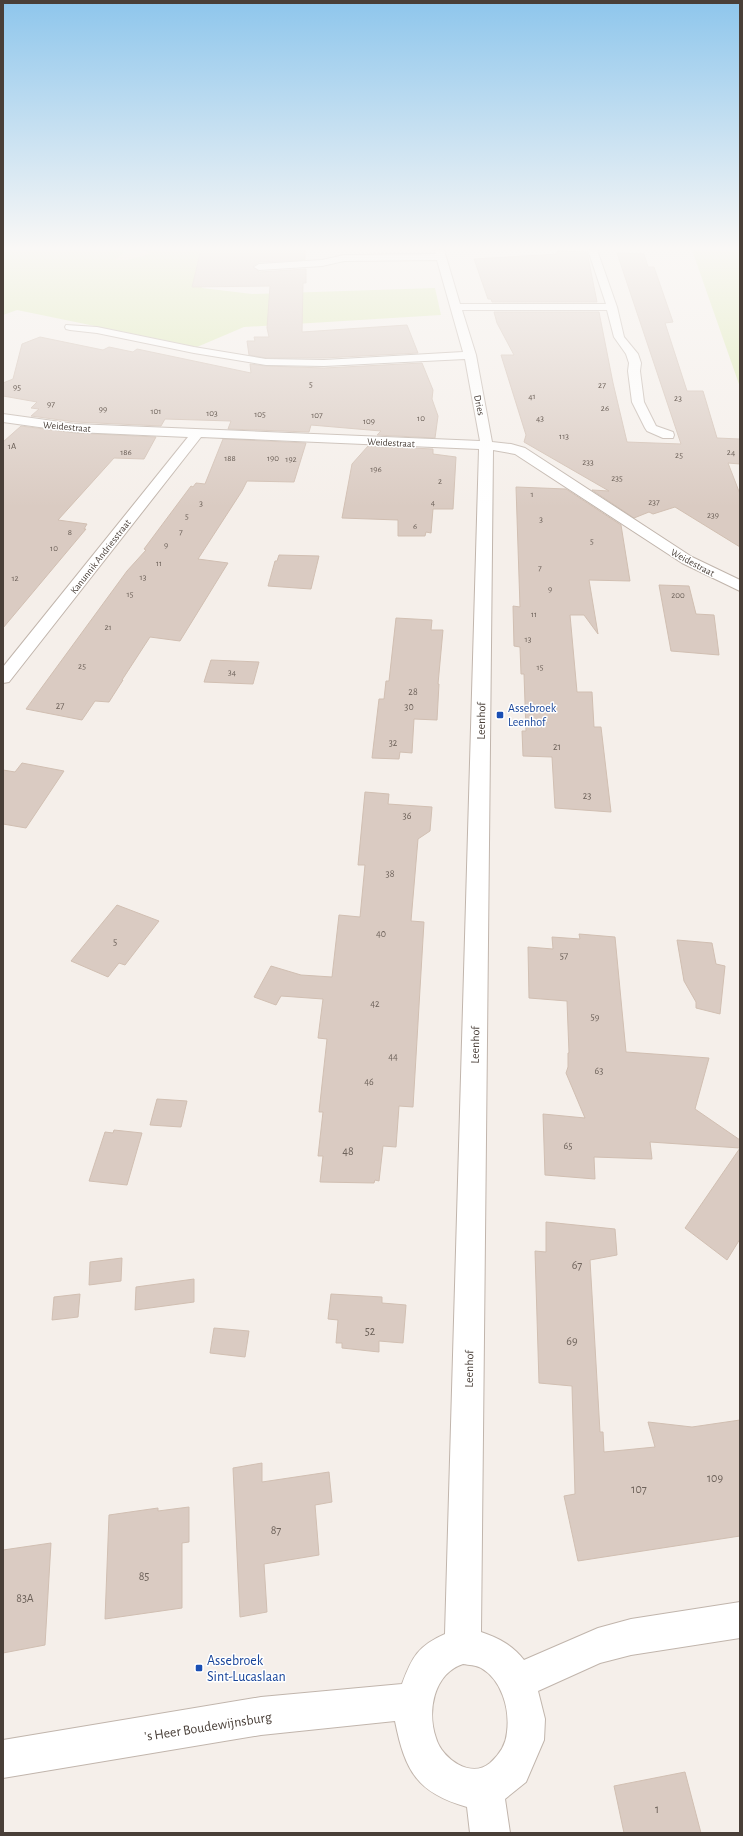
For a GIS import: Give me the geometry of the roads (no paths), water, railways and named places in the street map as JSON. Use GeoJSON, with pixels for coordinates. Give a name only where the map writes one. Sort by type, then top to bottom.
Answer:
{"type":"FeatureCollection","features":[{"type":"Feature","properties":{"kind":"street"},"geometry":{"type":"LineString","coordinates":[[125,336],[194,350],[266,362],[291,364],[470,355]]}},
{"type":"Feature","properties":{"kind":"street","name":"Dries"},"geometry":{"type":"LineString","coordinates":[[465,336],[488,445]]}},
{"type":"Feature","properties":{"kind":"street"},"geometry":{"type":"LineString","coordinates":[[619,336],[632,354],[635,363],[634,371],[638,402],[651,428],[668,435]]}},
{"type":"Feature","properties":{"kind":"street","name":"Weidestraat"},"geometry":{"type":"LineString","coordinates":[[3,418],[75,428],[488,445],[511,448],[520,451],[687,560],[740,586]]}},
{"type":"Feature","properties":{"kind":"street","name":"Kanunnik Andriesstraat"},"geometry":{"type":"LineString","coordinates":[[3,678],[198,433]]}},
{"type":"Feature","properties":{"kind":"street","name":"Leenhof"},"geometry":{"type":"LineString","coordinates":[[464,1646],[486,468],[488,445]]}},
{"type":"Feature","properties":{"kind":"street"},"geometry":{"type":"LineString","coordinates":[[516,1682],[598,1646],[631,1638],[740,1620]]}},
{"type":"Feature","properties":{"kind":"street"},"geometry":{"type":"LineString","coordinates":[[464,1646],[480,1649],[498,1658],[516,1682],[523,1698],[526,1733],[521,1758],[514,1771],[499,1787],[485,1793],[468,1794],[448,1787],[435,1776],[423,1758],[414,1732],[414,1701],[424,1674],[433,1660],[446,1651],[464,1646]]}},
{"type":"Feature","properties":{"kind":"street","name":"'s Heer Boudewijnsburg"},"geometry":{"type":"LineString","coordinates":[[3,1759],[261,1716],[414,1701]]}},
{"type":"Feature","properties":{"kind":"street"},"geometry":{"type":"LineString","coordinates":[[485,1793],[490,1833]]}},
{"type":"Feature","properties":{"kind":"place","name":"Assebroek Leenhof"},"geometry":{"type":"Point","coordinates":[500,715]}},
{"type":"Feature","properties":{"kind":"place","name":"Assebroek Sint-Lucaslaan"},"geometry":{"type":"Point","coordinates":[199,1668]}}]}
